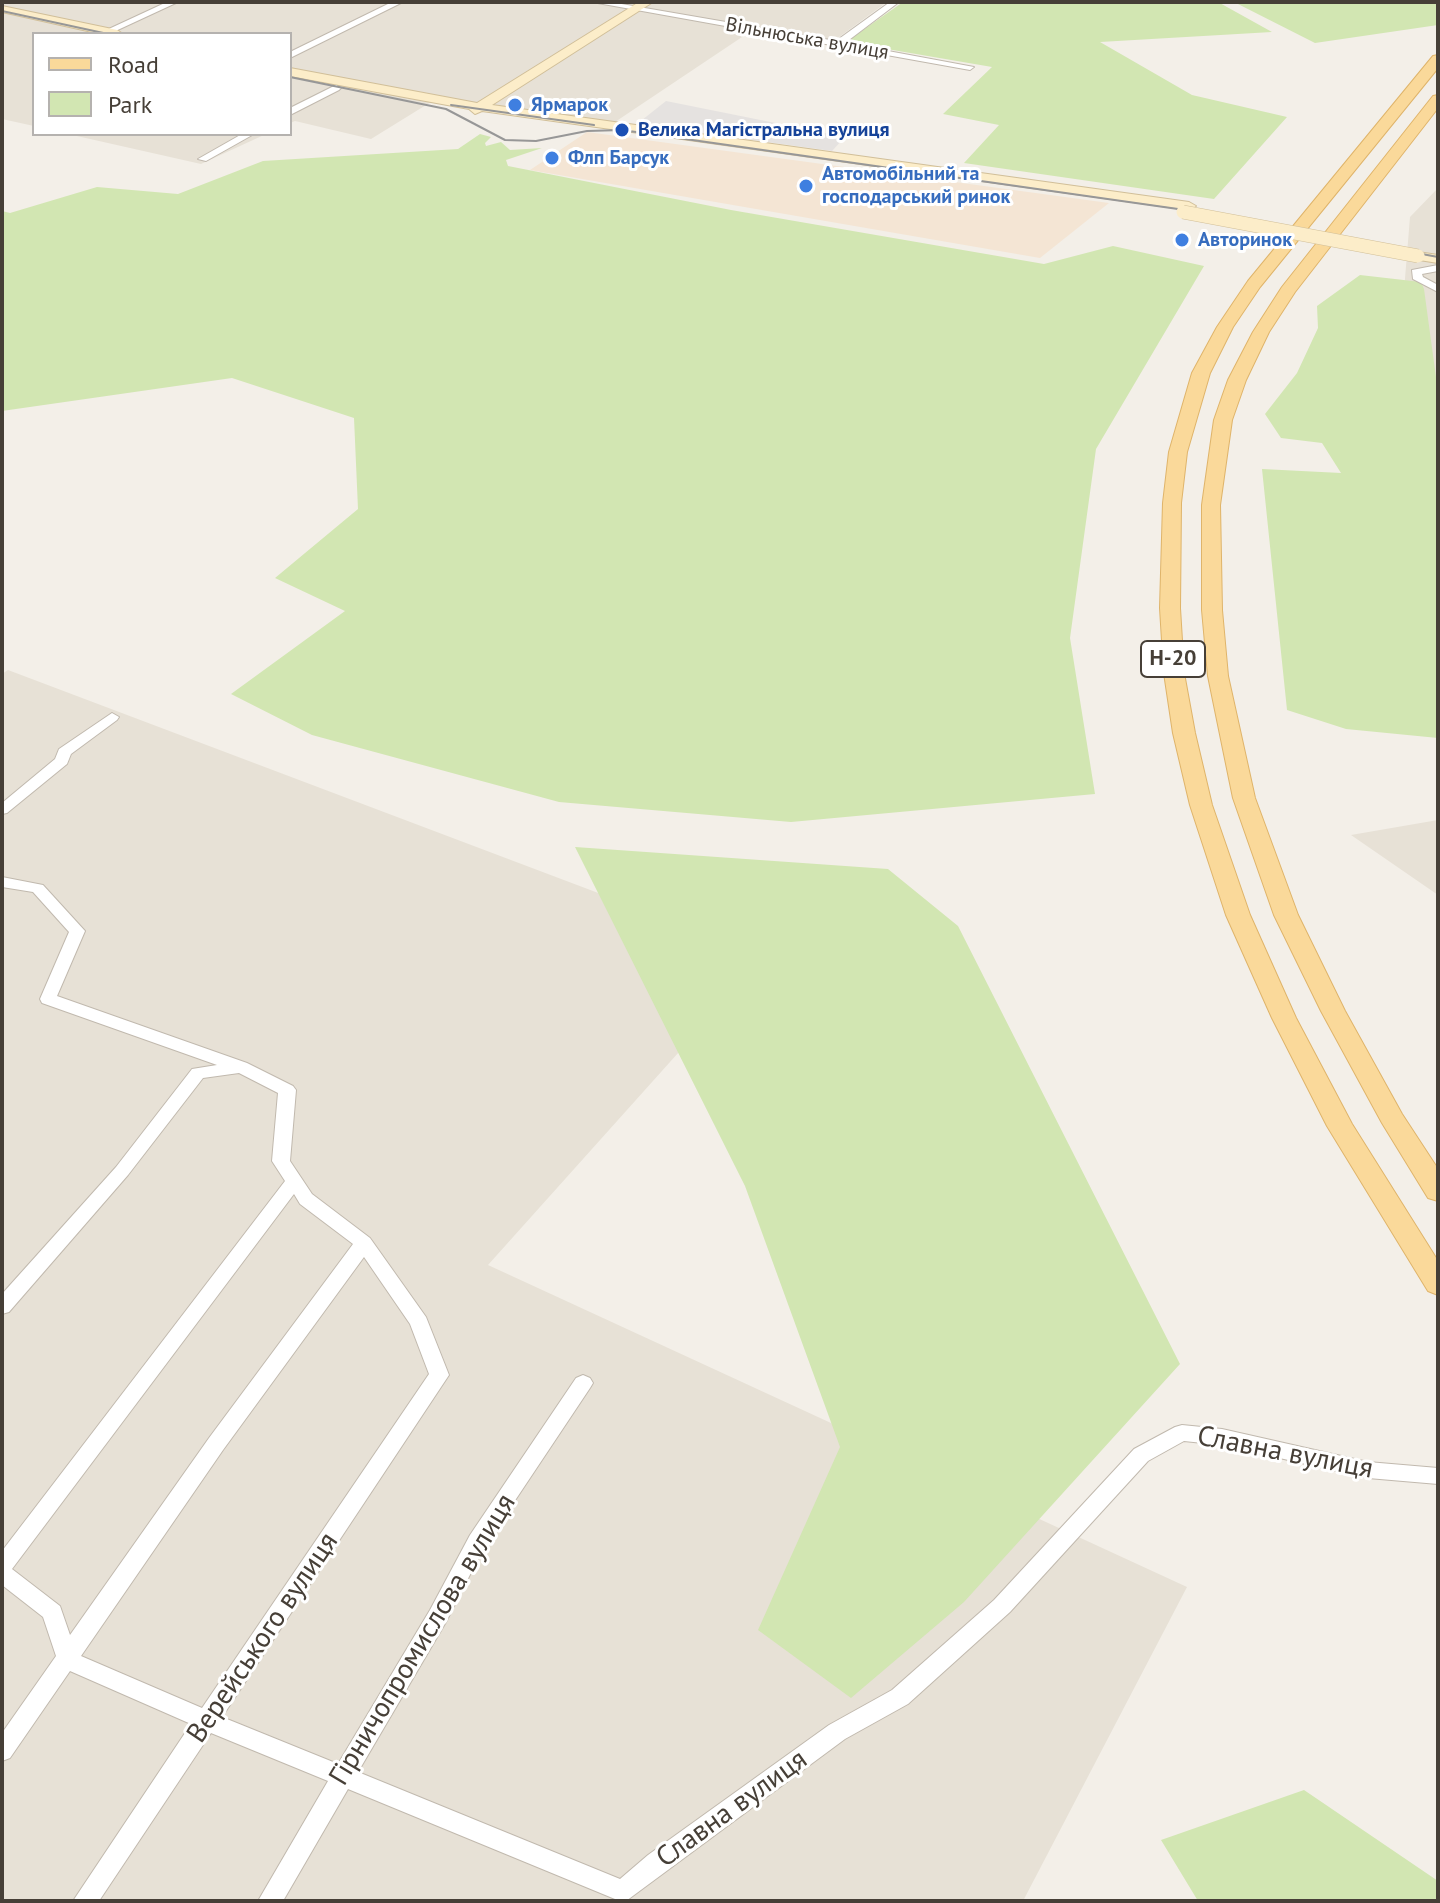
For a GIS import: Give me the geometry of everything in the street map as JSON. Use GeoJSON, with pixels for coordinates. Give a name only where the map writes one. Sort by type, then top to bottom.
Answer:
{"type":"FeatureCollection","features":[{"type":"Feature","properties":{"kind":"main road"},"geometry":{"type":"LineString","coordinates":[[292,72],[477,108],[642,5]]}},
{"type":"Feature","properties":{"kind":"main road"},"geometry":{"type":"LineString","coordinates":[[2,9],[105,32]]}},
{"type":"Feature","properties":{"kind":"main road"},"geometry":{"type":"LineString","coordinates":[[2,15],[80,32]]}},
{"type":"Feature","properties":{"kind":"main road","name":"Н-20"},"geometry":{"type":"LineString","coordinates":[[1438,59],[1254,284],[1225,327],[1201,373],[1178,452],[1172,503],[1170,608],[1174,673],[1201,805],[1238,915],[1284,1018],[1340,1126],[1438,1284]]}},
{"type":"Feature","properties":{"kind":"main road"},"geometry":{"type":"LineString","coordinates":[[292,79],[1186,209],[1426,252],[1438,259]]}},
{"type":"Feature","properties":{"kind":"main road","name":"Н-20"},"geometry":{"type":"LineString","coordinates":[[1438,99],[1288,290],[1261,332],[1237,380],[1223,420],[1211,505],[1212,610],[1218,676],[1244,798],[1286,915],[1333,1011],[1391,1117],[1438,1191]]}},
{"type":"Feature","properties":{"kind":"main road"},"geometry":{"type":"LineString","coordinates":[[1364,148],[1394,153]]}},
{"type":"Feature","properties":{"kind":"street"},"geometry":{"type":"LineString","coordinates":[[111,32],[174,2]]}},
{"type":"Feature","properties":{"kind":"street"},"geometry":{"type":"LineString","coordinates":[[292,54],[399,2]]}},
{"type":"Feature","properties":{"kind":"street","name":"Вільнюська вулиця"},"geometry":{"type":"LineString","coordinates":[[596,2],[642,5],[970,67]]}},
{"type":"Feature","properties":{"kind":"street"},"geometry":{"type":"LineString","coordinates":[[838,44],[895,2]]}},
{"type":"Feature","properties":{"kind":"street"},"geometry":{"type":"LineString","coordinates":[[292,111],[336,88]]}},
{"type":"Feature","properties":{"kind":"street"},"geometry":{"type":"LineString","coordinates":[[203,159],[245,136]]}},
{"type":"Feature","properties":{"kind":"street"},"geometry":{"type":"LineString","coordinates":[[1438,268],[1416,272],[1418,279],[1438,289]]}},
{"type":"Feature","properties":{"kind":"street"},"geometry":{"type":"LineString","coordinates":[[2,810],[62,761],[64,752],[112,717]]}},
{"type":"Feature","properties":{"kind":"street"},"geometry":{"type":"LineString","coordinates":[[2,882],[38,888],[77,931],[48,999],[241,1067],[287,1090],[281,1161],[306,1199],[364,1243],[216,1444],[2,1751]]}},
{"type":"Feature","properties":{"kind":"street"},"geometry":{"type":"LineString","coordinates":[[2,1307],[122,1171],[198,1073],[241,1067]]}},
{"type":"Feature","properties":{"kind":"street"},"geometry":{"type":"LineString","coordinates":[[68,1660],[52,1612],[2,1570],[281,1196],[295,1182]]}},
{"type":"Feature","properties":{"kind":"street","name":"Верейського вулиця"},"geometry":{"type":"LineString","coordinates":[[85,1901],[439,1375],[419,1322],[364,1243]]}},
{"type":"Feature","properties":{"kind":"street","name":"Гірничопромислова вулиця"},"geometry":{"type":"LineString","coordinates":[[270,1901],[438,1616],[477,1541],[583,1383]]}},
{"type":"Feature","properties":{"kind":"street","name":"Славна вулиця"},"geometry":{"type":"LineString","coordinates":[[68,1660],[621,1896],[656,1863],[837,1732],[900,1697],[1002,1606],[1141,1455],[1182,1433],[1222,1437],[1368,1470],[1438,1476]]}},
{"type":"Feature","properties":{"kind":"shaded area"},"geometry":{"type":"Polygon","coordinates":[[[2,2],[887,2],[835,40],[757,27],[615,122],[439,97],[371,139],[292,122],[292,32],[32,32],[32,126],[2,119],[2,2]]]}},
{"type":"Feature","properties":{"kind":"shaded area"},"geometry":{"type":"Polygon","coordinates":[[[666,101],[845,137],[832,151],[637,124],[666,101]]]}},
{"type":"Feature","properties":{"kind":"shaded area","name":"Автомобільний та господарський ринок"},"geometry":{"type":"Polygon","coordinates":[[[587,132],[1109,203],[1040,258],[530,170],[587,132]]]}},
{"type":"Feature","properties":{"kind":"shaded area"},"geometry":{"type":"Polygon","coordinates":[[[77,136],[262,136],[201,164],[77,136]]]}},
{"type":"Feature","properties":{"kind":"shaded area"},"geometry":{"type":"Polygon","coordinates":[[[1438,188],[1438,492],[1388,487],[1410,217],[1438,188]]]}},
{"type":"Feature","properties":{"kind":"shaded area"},"geometry":{"type":"Polygon","coordinates":[[[8,670],[765,956],[488,1265],[1187,1587],[1023,1901],[2,1901],[2,674],[8,670]]]}},
{"type":"Feature","properties":{"kind":"shaded area"},"geometry":{"type":"Polygon","coordinates":[[[1438,820],[1438,895],[1351,835],[1438,820]]]}},
{"type":"Feature","properties":{"kind":"green space"},"geometry":{"type":"Polygon","coordinates":[[[903,2],[1218,2],[1272,32],[1100,42],[1192,95],[1287,117],[1214,199],[964,163],[999,125],[943,114],[992,67],[846,42],[903,2]]]}},
{"type":"Feature","properties":{"kind":"green space"},"geometry":{"type":"Polygon","coordinates":[[[1234,2],[1438,2],[1438,25],[1315,43],[1234,2]]]}},
{"type":"Feature","properties":{"kind":"green space"},"geometry":{"type":"Polygon","coordinates":[[[480,134],[491,137],[486,146],[501,142],[510,150],[542,148],[506,160],[508,166],[731,210],[1044,264],[1113,246],[1204,266],[1096,449],[1070,638],[1095,794],[791,822],[559,802],[312,735],[231,694],[345,611],[275,578],[358,509],[354,418],[232,378],[2,411],[2,211],[10,213],[97,187],[178,194],[263,161],[458,149],[480,134]]]}},
{"type":"Feature","properties":{"kind":"green space"},"geometry":{"type":"Polygon","coordinates":[[[1360,275],[1421,282],[1424,289],[1438,392],[1438,738],[1346,729],[1287,710],[1262,469],[1341,473],[1322,443],[1281,438],[1265,414],[1297,373],[1318,328],[1317,306],[1360,275]]]}},
{"type":"Feature","properties":{"kind":"green space"},"geometry":{"type":"Polygon","coordinates":[[[575,847],[888,869],[958,926],[1180,1364],[964,1602],[851,1698],[758,1630],[840,1447],[745,1186],[575,847]]]}},
{"type":"Feature","properties":{"kind":"green space"},"geometry":{"type":"Polygon","coordinates":[[[1304,1790],[1438,1881],[1438,1901],[1198,1901],[1161,1840],[1304,1790]]]}},
{"type":"Feature","properties":{"kind":"tram line"},"geometry":{"type":"LineString","coordinates":[[2,11],[99,32]]}},
{"type":"Feature","properties":{"kind":"tram line"},"geometry":{"type":"LineString","coordinates":[[292,77],[446,109],[505,140],[536,141],[587,131],[622,130],[1185,210],[1438,257]]}},
{"type":"Feature","properties":{"kind":"tram line"},"geometry":{"type":"LineString","coordinates":[[451,105],[594,125]]}},
{"type":"Feature","properties":{"kind":"place","name":"Ярмарок"},"geometry":{"type":"Point","coordinates":[515,105]}},
{"type":"Feature","properties":{"kind":"place","name":"Велика Магістральна вулиця"},"geometry":{"type":"Point","coordinates":[622,130]}},
{"type":"Feature","properties":{"kind":"place","name":"Флп Барсук"},"geometry":{"type":"Point","coordinates":[552,158]}},
{"type":"Feature","properties":{"kind":"place","name":"Автомобільний та господарський ринок"},"geometry":{"type":"Point","coordinates":[806,186]}},
{"type":"Feature","properties":{"kind":"place","name":"Авторинок"},"geometry":{"type":"Point","coordinates":[1182,240]}}]}
